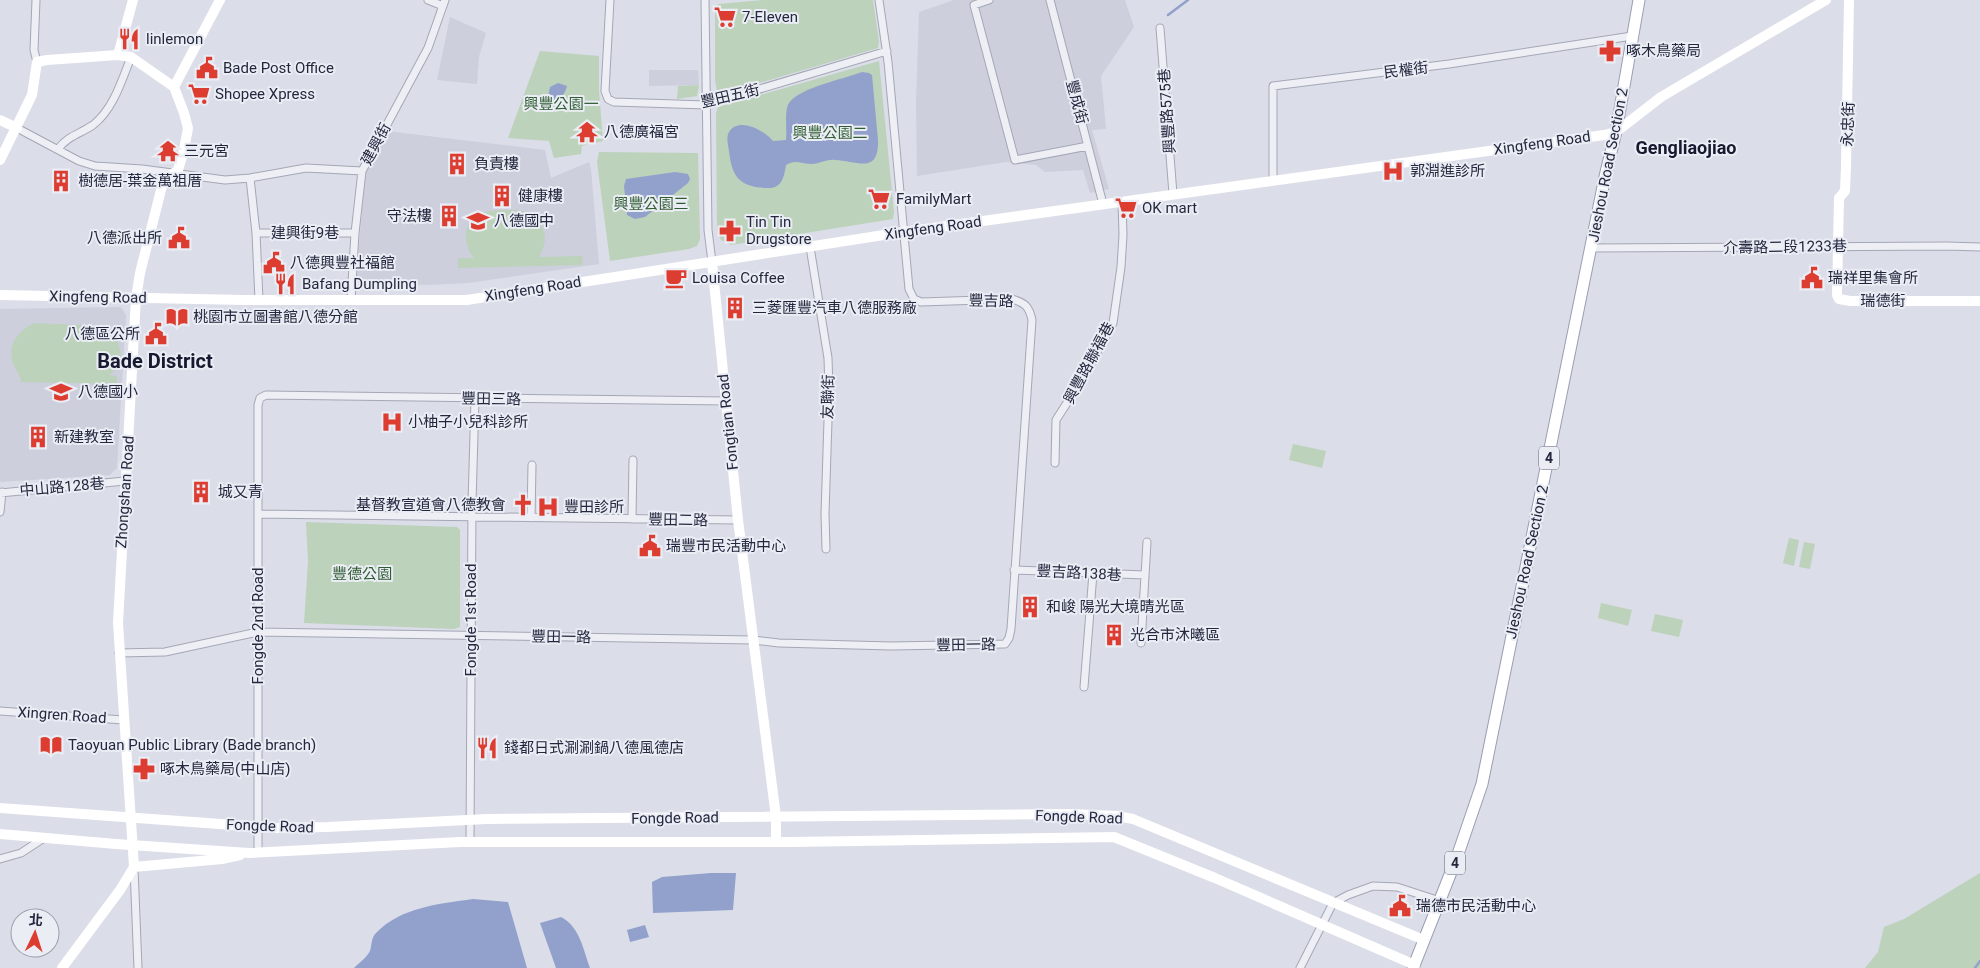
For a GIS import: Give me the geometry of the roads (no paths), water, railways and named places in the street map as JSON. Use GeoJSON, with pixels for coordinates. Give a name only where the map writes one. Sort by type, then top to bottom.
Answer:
{"type":"FeatureCollection","features":[{"type":"Feature","properties":{"kind":"main road"},"geometry":{"type":"LineString","coordinates":[[118,55],[133,0]]}},
{"type":"Feature","properties":{"kind":"main road"},"geometry":{"type":"LineString","coordinates":[[0,160],[32,95],[37,62],[118,55],[131,57],[174,86],[220,0]]}},
{"type":"Feature","properties":{"kind":"main road","name":"Jieshou Road Section 2"},"geometry":{"type":"LineString","coordinates":[[1414,966],[1440,902],[1482,784],[1606,172],[1616,132],[1639,0]]}},
{"type":"Feature","properties":{"kind":"main road","name":"Xingfeng Road"},"geometry":{"type":"LineString","coordinates":[[0,294],[259,300],[467,300],[903,232],[1604,135],[1616,132],[1661,97],[1826,0]]}},
{"type":"Feature","properties":{"kind":"main road","name":"永忠街"},"geometry":{"type":"LineString","coordinates":[[1838,247],[1839,198],[1845,191],[1849,0]]}},
{"type":"Feature","properties":{"kind":"main road","name":"Zhongshan Road"},"geometry":{"type":"LineString","coordinates":[[134,867],[119,653],[118,598],[136,298],[140,272],[162,186],[166,179],[174,174],[180,165],[188,128],[174,86]]}},
{"type":"Feature","properties":{"kind":"main road"},"geometry":{"type":"LineString","coordinates":[[0,120],[17,128]]}},
{"type":"Feature","properties":{"kind":"main road","name":"瑞德街"},"geometry":{"type":"LineString","coordinates":[[1838,247],[1837,295],[1839,299],[1980,301]]}},
{"type":"Feature","properties":{"kind":"main road","name":"Fongtian Road"},"geometry":{"type":"LineString","coordinates":[[712,262],[738,520],[776,817],[776,842]]}},
{"type":"Feature","properties":{"kind":"main road","name":"Fongde Road"},"geometry":{"type":"LineString","coordinates":[[0,808],[259,828],[327,827],[470,819],[1072,814],[1117,816],[1133,820],[1424,940]]}},
{"type":"Feature","properties":{"kind":"main road","name":"Fongde Road"},"geometry":{"type":"LineString","coordinates":[[0,834],[133,845],[254,852],[470,842],[776,842],[1114,837],[1323,924],[1414,966]]}},
{"type":"Feature","properties":{"kind":"main road"},"geometry":{"type":"LineString","coordinates":[[62,968],[120,890],[134,867],[222,859],[254,852]]}},
{"type":"Feature","properties":{"kind":"street"},"geometry":{"type":"LineString","coordinates":[[36,0],[34,50],[37,62]]}},
{"type":"Feature","properties":{"kind":"street"},"geometry":{"type":"LineString","coordinates":[[428,0],[444,3]]}},
{"type":"Feature","properties":{"kind":"street","name":"豐田五街"},"geometry":{"type":"LineString","coordinates":[[610,0],[605,91],[608,99],[628,102],[706,105],[887,51]]}},
{"type":"Feature","properties":{"kind":"street","name":"Fongtian Road"},"geometry":{"type":"LineString","coordinates":[[706,0],[708,230],[712,262]]}},
{"type":"Feature","properties":{"kind":"street","name":"豐吉路"},"geometry":{"type":"LineString","coordinates":[[879,0],[887,51],[908,289],[914,299],[921,302],[1012,299],[1024,303],[1029,308],[1032,320],[1011,628],[1009,638],[1005,644]]}},
{"type":"Feature","properties":{"kind":"street"},"geometry":{"type":"LineString","coordinates":[[989,0],[974,5],[1015,160],[1088,146]]}},
{"type":"Feature","properties":{"kind":"street","name":"豐成街"},"geometry":{"type":"LineString","coordinates":[[1050,0],[1103,204]]}},
{"type":"Feature","properties":{"kind":"street","name":"建興街"},"geometry":{"type":"LineString","coordinates":[[350,300],[362,171],[428,48],[444,3]]}},
{"type":"Feature","properties":{"kind":"street","name":"興豐路575巷"},"geometry":{"type":"LineString","coordinates":[[1160,28],[1173,194]]}},
{"type":"Feature","properties":{"kind":"street","name":"民權街"},"geometry":{"type":"LineString","coordinates":[[1273,180],[1272,86],[1449,64],[1632,36]]}},
{"type":"Feature","properties":{"kind":"street"},"geometry":{"type":"LineString","coordinates":[[58,149],[64,141],[93,125],[102,115],[113,100],[131,57]]}},
{"type":"Feature","properties":{"kind":"street"},"geometry":{"type":"LineString","coordinates":[[17,128],[79,161],[95,166],[142,169],[224,180],[250,178],[306,168],[362,171]]}},
{"type":"Feature","properties":{"kind":"street"},"geometry":{"type":"LineString","coordinates":[[250,178],[256,233],[259,300]]}},
{"type":"Feature","properties":{"kind":"street","name":"興豐路聯福巷"},"geometry":{"type":"LineString","coordinates":[[1055,463],[1056,420],[1082,381],[1113,323],[1121,268],[1123,235],[1122,201]]}},
{"type":"Feature","properties":{"kind":"street","name":"建興街9巷"},"geometry":{"type":"LineString","coordinates":[[256,233],[355,233]]}},
{"type":"Feature","properties":{"kind":"street","name":"友聯街"},"geometry":{"type":"LineString","coordinates":[[810,247],[828,358],[826,549]]}},
{"type":"Feature","properties":{"kind":"street","name":"介壽路二段1233巷"},"geometry":{"type":"LineString","coordinates":[[1591,248],[1980,247]]}},
{"type":"Feature","properties":{"kind":"street","name":"豐田三路"},"geometry":{"type":"LineString","coordinates":[[259,400],[266,395],[726,401]]}},
{"type":"Feature","properties":{"kind":"street","name":"Fongde 1st Road"},"geometry":{"type":"LineString","coordinates":[[470,842],[472,516],[475,398]]}},
{"type":"Feature","properties":{"kind":"street","name":"Fongde 2nd Road"},"geometry":{"type":"LineString","coordinates":[[254,852],[259,828],[259,400]]}},
{"type":"Feature","properties":{"kind":"street"},"geometry":{"type":"LineString","coordinates":[[632,460],[632,520]]}},
{"type":"Feature","properties":{"kind":"street"},"geometry":{"type":"LineString","coordinates":[[531,518],[532,465]]}},
{"type":"Feature","properties":{"kind":"street","name":"中山路128巷"},"geometry":{"type":"LineString","coordinates":[[1,492],[125,481]]}},
{"type":"Feature","properties":{"kind":"street"},"geometry":{"type":"LineString","coordinates":[[0,512],[1,492]]}},
{"type":"Feature","properties":{"kind":"street","name":"豐田二路"},"geometry":{"type":"LineString","coordinates":[[258,514],[738,520]]}},
{"type":"Feature","properties":{"kind":"street"},"geometry":{"type":"LineString","coordinates":[[1141,643],[1147,542]]}},
{"type":"Feature","properties":{"kind":"street","name":"豐吉路138巷"},"geometry":{"type":"LineString","coordinates":[[1014,570],[1145,575]]}},
{"type":"Feature","properties":{"kind":"street"},"geometry":{"type":"LineString","coordinates":[[1084,687],[1093,573]]}},
{"type":"Feature","properties":{"kind":"street","name":"豐田一路"},"geometry":{"type":"LineString","coordinates":[[119,653],[165,652],[258,632],[753,640],[779,643],[891,646],[1005,644]]}},
{"type":"Feature","properties":{"kind":"street","name":"Xingren Road"},"geometry":{"type":"LineString","coordinates":[[0,711],[123,720]]}},
{"type":"Feature","properties":{"kind":"street"},"geometry":{"type":"LineString","coordinates":[[0,859],[21,852],[44,838]]}},
{"type":"Feature","properties":{"kind":"street"},"geometry":{"type":"LineString","coordinates":[[134,867],[138,968]]}},
{"type":"Feature","properties":{"kind":"street"},"geometry":{"type":"LineString","coordinates":[[1300,968],[1333,903],[1348,895],[1373,886],[1397,888],[1440,902]]}},
{"type":"Feature","properties":{"kind":"water"},"geometry":{"type":"Polygon","coordinates":[[[862,72],[872,75],[878,140],[875,158],[871,162],[865,164],[832,160],[812,164],[793,162],[786,165],[781,181],[776,187],[772,188],[750,186],[739,179],[732,168],[727,139],[733,127],[745,125],[764,133],[773,141],[786,140],[786,112],[790,101],[808,90],[862,72]]]}},
{"type":"Feature","properties":{"kind":"water"},"geometry":{"type":"Polygon","coordinates":[[[558,83],[567,86],[564,93],[557,101],[546,107],[550,87],[558,83]]]}},
{"type":"Feature","properties":{"kind":"water"},"geometry":{"type":"Polygon","coordinates":[[[675,172],[688,174],[690,179],[688,183],[645,217],[635,219],[627,215],[624,186],[626,179],[675,172]]]}},
{"type":"Feature","properties":{"kind":"water"},"geometry":{"type":"Polygon","coordinates":[[[736,873],[733,910],[653,913],[652,882],[662,877],[736,873]]]}},
{"type":"Feature","properties":{"kind":"water"},"geometry":{"type":"Polygon","coordinates":[[[473,899],[508,902],[527,968],[354,968],[369,953],[373,937],[376,933],[397,917],[421,908],[473,899]]]}},
{"type":"Feature","properties":{"kind":"water"},"geometry":{"type":"Polygon","coordinates":[[[561,917],[577,933],[590,968],[556,968],[540,923],[561,917]]]}},
{"type":"Feature","properties":{"kind":"water"},"geometry":{"type":"Polygon","coordinates":[[[645,925],[649,937],[630,942],[627,930],[645,925]]]}},
{"type":"Feature","properties":{"kind":"waterway"},"geometry":{"type":"LineString","coordinates":[[1168,15],[1188,0]]}},
{"type":"Feature","properties":{"kind":"waterway"},"geometry":{"type":"LineString","coordinates":[[1975,968],[1980,961]]}},
{"type":"Feature","properties":{"kind":"place","name":"7-Eleven"},"geometry":{"type":"Point","coordinates":[725,17]}},
{"type":"Feature","properties":{"kind":"place","name":"linlemon"},"geometry":{"type":"Point","coordinates":[129,39]}},
{"type":"Feature","properties":{"kind":"place","name":"啄木鳥藥局"},"geometry":{"type":"Point","coordinates":[1610,51]}},
{"type":"Feature","properties":{"kind":"place","name":"Bade Post Office"},"geometry":{"type":"Point","coordinates":[207,68]}},
{"type":"Feature","properties":{"kind":"place","name":"Shopee Xpress"},"geometry":{"type":"Point","coordinates":[199,94]}},
{"type":"Feature","properties":{"kind":"place","name":"八德廣福宮"},"geometry":{"type":"Point","coordinates":[587,132]}},
{"type":"Feature","properties":{"kind":"place","name":"三元宮"},"geometry":{"type":"Point","coordinates":[168,151]}},
{"type":"Feature","properties":{"kind":"place","name":"負責樓"},"geometry":{"type":"Point","coordinates":[457,164]}},
{"type":"Feature","properties":{"kind":"place","name":"郭淵進診所"},"geometry":{"type":"Point","coordinates":[1393,171]}},
{"type":"Feature","properties":{"kind":"place","name":"樹德居-葉金萬祖厝"},"geometry":{"type":"Point","coordinates":[61,181]}},
{"type":"Feature","properties":{"kind":"place","name":"健康樓"},"geometry":{"type":"Point","coordinates":[502,196]}},
{"type":"Feature","properties":{"kind":"place","name":"FamilyMart"},"geometry":{"type":"Point","coordinates":[879,199]}},
{"type":"Feature","properties":{"kind":"place","name":"OK mart"},"geometry":{"type":"Point","coordinates":[1126,208]}},
{"type":"Feature","properties":{"kind":"place","name":"守法樓"},"geometry":{"type":"Point","coordinates":[449,216]}},
{"type":"Feature","properties":{"kind":"place","name":"八德國中"},"geometry":{"type":"Point","coordinates":[478,221]}},
{"type":"Feature","properties":{"kind":"place","name":"Tin Tin Drugstore"},"geometry":{"type":"Point","coordinates":[730,231]}},
{"type":"Feature","properties":{"kind":"place","name":"八德派出所"},"geometry":{"type":"Point","coordinates":[179,238]}},
{"type":"Feature","properties":{"kind":"place","name":"八德興豐社福館"},"geometry":{"type":"Point","coordinates":[274,263]}},
{"type":"Feature","properties":{"kind":"place","name":"Louisa Coffee"},"geometry":{"type":"Point","coordinates":[676,278]}},
{"type":"Feature","properties":{"kind":"place","name":"瑞祥里集會所"},"geometry":{"type":"Point","coordinates":[1812,278]}},
{"type":"Feature","properties":{"kind":"place","name":"Bafang Dumpling"},"geometry":{"type":"Point","coordinates":[285,284]}},
{"type":"Feature","properties":{"kind":"place","name":"三菱匯豐汽車八德服務廠"},"geometry":{"type":"Point","coordinates":[735,308]}},
{"type":"Feature","properties":{"kind":"place","name":"桃園市立圖書館八德分館"},"geometry":{"type":"Point","coordinates":[177,317]}},
{"type":"Feature","properties":{"kind":"place","name":"八德區公所"},"geometry":{"type":"Point","coordinates":[156,334]}},
{"type":"Feature","properties":{"kind":"place","name":"八德國小"},"geometry":{"type":"Point","coordinates":[61,392]}},
{"type":"Feature","properties":{"kind":"place","name":"小柚子小兒科診所"},"geometry":{"type":"Point","coordinates":[392,422]}},
{"type":"Feature","properties":{"kind":"place","name":"新建教室"},"geometry":{"type":"Point","coordinates":[38,437]}},
{"type":"Feature","properties":{"kind":"place","name":"城又青"},"geometry":{"type":"Point","coordinates":[201,492]}},
{"type":"Feature","properties":{"kind":"place","name":"基督教宣道會八德教會"},"geometry":{"type":"Point","coordinates":[523,505]}},
{"type":"Feature","properties":{"kind":"place","name":"豐田診所"},"geometry":{"type":"Point","coordinates":[548,507]}},
{"type":"Feature","properties":{"kind":"place","name":"瑞豐市民活動中心"},"geometry":{"type":"Point","coordinates":[650,546]}},
{"type":"Feature","properties":{"kind":"place","name":"和峻 陽光大境晴光區"},"geometry":{"type":"Point","coordinates":[1030,607]}},
{"type":"Feature","properties":{"kind":"place","name":"光合市沐曦區"},"geometry":{"type":"Point","coordinates":[1114,635]}},
{"type":"Feature","properties":{"kind":"place","name":"Taoyuan Public Library (Bade branch)"},"geometry":{"type":"Point","coordinates":[51,745]}},
{"type":"Feature","properties":{"kind":"place","name":"錢都日式涮涮鍋八德風德店"},"geometry":{"type":"Point","coordinates":[487,748]}},
{"type":"Feature","properties":{"kind":"place","name":"啄木鳥藥局(中山店)"},"geometry":{"type":"Point","coordinates":[144,769]}},
{"type":"Feature","properties":{"kind":"place","name":"瑞德市民活動中心"},"geometry":{"type":"Point","coordinates":[1400,906]}},
{"type":"Feature","properties":{"kind":"district","name":"Gengliaojiao"},"geometry":{"type":"Point","coordinates":[1686,148]}},
{"type":"Feature","properties":{"kind":"district","name":"Bade District"},"geometry":{"type":"Point","coordinates":[155,361]}},
{"type":"Feature","properties":{"kind":"park label","name":"興豐公園一"},"geometry":{"type":"Point","coordinates":[561,104]}},
{"type":"Feature","properties":{"kind":"park label","name":"興豐公園二"},"geometry":{"type":"Point","coordinates":[830,133]}},
{"type":"Feature","properties":{"kind":"park label","name":"興豐公園三"},"geometry":{"type":"Point","coordinates":[651,204]}},
{"type":"Feature","properties":{"kind":"park label","name":"豐德公園"},"geometry":{"type":"Point","coordinates":[362,574]}}]}
